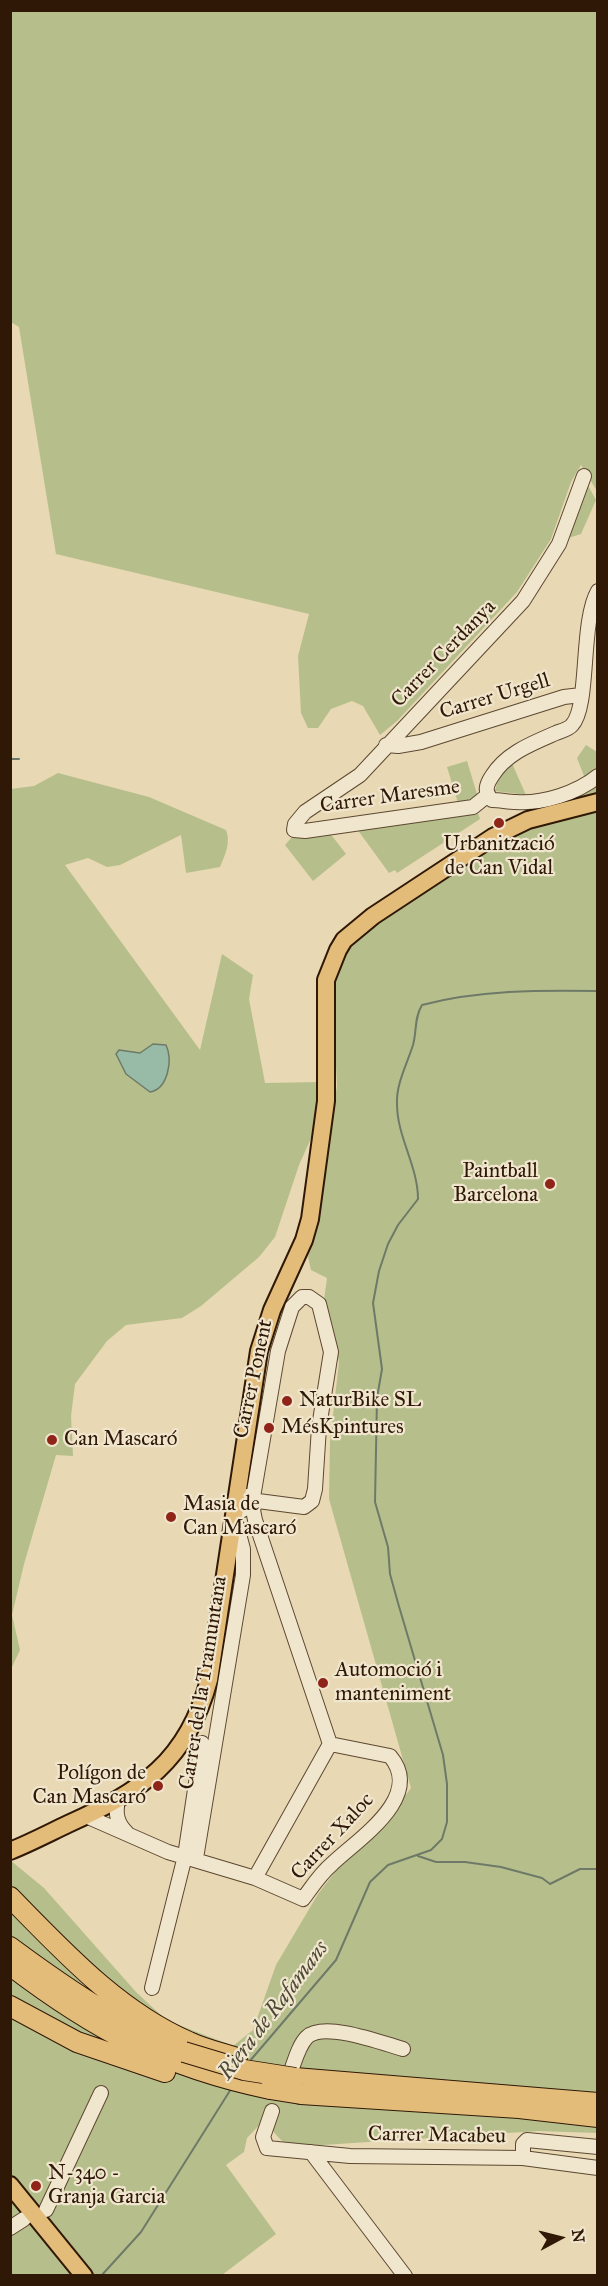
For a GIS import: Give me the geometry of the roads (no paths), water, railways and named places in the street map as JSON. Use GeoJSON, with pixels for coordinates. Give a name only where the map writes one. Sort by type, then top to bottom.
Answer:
{"type":"FeatureCollection","features":[{"type":"Feature","properties":{"kind":"highway"},"geometry":{"type":"LineString","coordinates":[[10,1897],[109,1993],[146,2019],[178,2057]]}},
{"type":"Feature","properties":{"kind":"highway"},"geometry":{"type":"LineString","coordinates":[[10,1947],[102,2010],[178,2057]]}},
{"type":"Feature","properties":{"kind":"highway"},"geometry":{"type":"LineString","coordinates":[[10,1965],[62,2004],[108,2032],[178,2057],[227,2080],[270,2089],[296,2079],[597,2103]]}},
{"type":"Feature","properties":{"kind":"highway"},"geometry":{"type":"LineString","coordinates":[[10,2006],[77,2042],[178,2057],[296,2079],[597,2117]]}},
{"type":"Feature","properties":{"kind":"main road"},"geometry":{"type":"LineString","coordinates":[[10,1863],[16,1849],[118,1800],[141,1786],[166,1763],[189,1733],[203,1703],[209,1680],[262,1340],[272,1310],[304,1240],[310,1219],[326,1101],[325,1000],[331,962],[344,940],[373,916],[493,837],[532,819],[597,802]]}},
{"type":"Feature","properties":{"kind":"main road"},"geometry":{"type":"LineString","coordinates":[[12,2184],[29,2219],[51,2228],[84,2276]]}},
{"type":"Feature","properties":{"kind":"street","name":"Carrer Cerdanya"},"geometry":{"type":"LineString","coordinates":[[294,830],[295,824],[305,812],[353,782],[386,745],[496,633],[523,601],[559,544],[584,476]]}},
{"type":"Feature","properties":{"kind":"street"},"geometry":{"type":"LineString","coordinates":[[532,819],[500,799],[488,783],[497,768],[507,759],[572,726],[579,712],[587,624],[597,591]]}},
{"type":"Feature","properties":{"kind":"street","name":"Carrer Urgell"},"geometry":{"type":"LineString","coordinates":[[386,745],[398,746],[421,742],[564,697],[581,695]]}},
{"type":"Feature","properties":{"kind":"street"},"geometry":{"type":"LineString","coordinates":[[500,799],[530,801],[563,794],[597,776]]}},
{"type":"Feature","properties":{"kind":"street","name":"Carrer Maresme"},"geometry":{"type":"LineString","coordinates":[[294,830],[317,830],[473,807],[500,799]]}},
{"type":"Feature","properties":{"kind":"street"},"geometry":{"type":"LineString","coordinates":[[530,801],[532,819]]}},
{"type":"Feature","properties":{"kind":"street","name":"Carrer Ponent"},"geometry":{"type":"LineString","coordinates":[[309,1297],[319,1304],[331,1352],[312,1501],[304,1507],[258,1501],[252,1503],[278,1350],[292,1307],[302,1298],[309,1297]]}},
{"type":"Feature","properties":{"kind":"street","name":"Carrer Ponent"},"geometry":{"type":"LineString","coordinates":[[243,1457],[252,1503],[268,1558],[330,1744]]}},
{"type":"Feature","properties":{"kind":"street"},"geometry":{"type":"LineString","coordinates":[[234,1515],[252,1503]]}},
{"type":"Feature","properties":{"kind":"street","name":"Carrer del la Tramuntana"},"geometry":{"type":"LineString","coordinates":[[190,1857],[243,1575],[243,1549],[234,1515]]}},
{"type":"Feature","properties":{"kind":"street"},"geometry":{"type":"LineString","coordinates":[[243,1575],[251,1556],[268,1558]]}},
{"type":"Feature","properties":{"kind":"street"},"geometry":{"type":"LineString","coordinates":[[152,1988],[190,1857],[202,1743]]}},
{"type":"Feature","properties":{"kind":"street"},"geometry":{"type":"LineString","coordinates":[[255,1878],[330,1744]]}},
{"type":"Feature","properties":{"kind":"street","name":"Carrer Xaloc"},"geometry":{"type":"LineString","coordinates":[[86,1816],[190,1857],[255,1878],[303,1899],[330,1865],[375,1826],[397,1798],[400,1771],[390,1756],[330,1744]]}},
{"type":"Feature","properties":{"kind":"street"},"geometry":{"type":"LineString","coordinates":[[118,1800],[119,1824],[129,1834]]}},
{"type":"Feature","properties":{"kind":"street"},"geometry":{"type":"LineString","coordinates":[[296,2079],[306,2038],[318,2031],[348,2034],[403,2049]]}},
{"type":"Feature","properties":{"kind":"street"},"geometry":{"type":"LineString","coordinates":[[51,2228],[100,2093]]}},
{"type":"Feature","properties":{"kind":"street","name":"Carrer Macabeu"},"geometry":{"type":"LineString","coordinates":[[272,2111],[263,2137],[267,2148],[350,2156],[523,2158],[597,2168]]}},
{"type":"Feature","properties":{"kind":"street","name":"Carrer Macabeu"},"geometry":{"type":"LineString","coordinates":[[523,2158],[524,2144],[527,2140],[597,2147]]}},
{"type":"Feature","properties":{"kind":"street"},"geometry":{"type":"LineString","coordinates":[[311,2152],[405,2276]]}},
{"type":"Feature","properties":{"kind":"street","name":"Carrer Macabeu"},"geometry":{"type":"LineString","coordinates":[[334,2182],[340,2165],[350,2156]]}},
{"type":"Feature","properties":{"kind":"street"},"geometry":{"type":"LineString","coordinates":[[10,2228],[24,2219]]}},
{"type":"Feature","properties":{"kind":"waterway"},"geometry":{"type":"LineString","coordinates":[[10,759],[19,759]]}},
{"type":"Feature","properties":{"kind":"waterway","name":"Riera de Rafamans"},"geometry":{"type":"LineString","coordinates":[[249,2062],[336,1960],[370,1882],[388,1865],[431,1850],[442,1839],[447,1822],[447,1784],[443,1755],[390,1574],[388,1547],[375,1502],[377,1398],[382,1369],[373,1303],[379,1271],[388,1244],[398,1225],[418,1199],[415,1175],[400,1128],[397,1104],[400,1082],[413,1045],[418,1015],[422,1005],[465,996],[531,991],[598,991]]}},
{"type":"Feature","properties":{"kind":"waterway"},"geometry":{"type":"LineString","coordinates":[[418,1856],[436,1862],[465,1862],[501,1867],[542,1878],[550,1884],[580,1869],[598,1869]]}},
{"type":"Feature","properties":{"kind":"waterway","name":"Riera de Rafamans"},"geometry":{"type":"LineString","coordinates":[[101,2276],[141,2232],[231,2089]]}},
{"type":"Feature","properties":{"kind":"place","name":"Urbanització de Can Vidal"},"geometry":{"type":"Point","coordinates":[499,823]}},
{"type":"Feature","properties":{"kind":"place","name":"Paintball Barcelona"},"geometry":{"type":"Point","coordinates":[550,1184]}},
{"type":"Feature","properties":{"kind":"place","name":"NaturBike SL"},"geometry":{"type":"Point","coordinates":[287,1401]}},
{"type":"Feature","properties":{"kind":"place","name":"MésKpintures"},"geometry":{"type":"Point","coordinates":[269,1428]}},
{"type":"Feature","properties":{"kind":"place","name":"Can Mascaró"},"geometry":{"type":"Point","coordinates":[52,1440]}},
{"type":"Feature","properties":{"kind":"place","name":"Masia de Can Mascaró"},"geometry":{"type":"Point","coordinates":[171,1517]}},
{"type":"Feature","properties":{"kind":"place","name":"Automoció i manteniment"},"geometry":{"type":"Point","coordinates":[323,1683]}},
{"type":"Feature","properties":{"kind":"place","name":"Polígon de Can Mascaró"},"geometry":{"type":"Point","coordinates":[158,1786]}},
{"type":"Feature","properties":{"kind":"place","name":"N-340 - Granja Garcia"},"geometry":{"type":"Point","coordinates":[36,2186]}}]}
